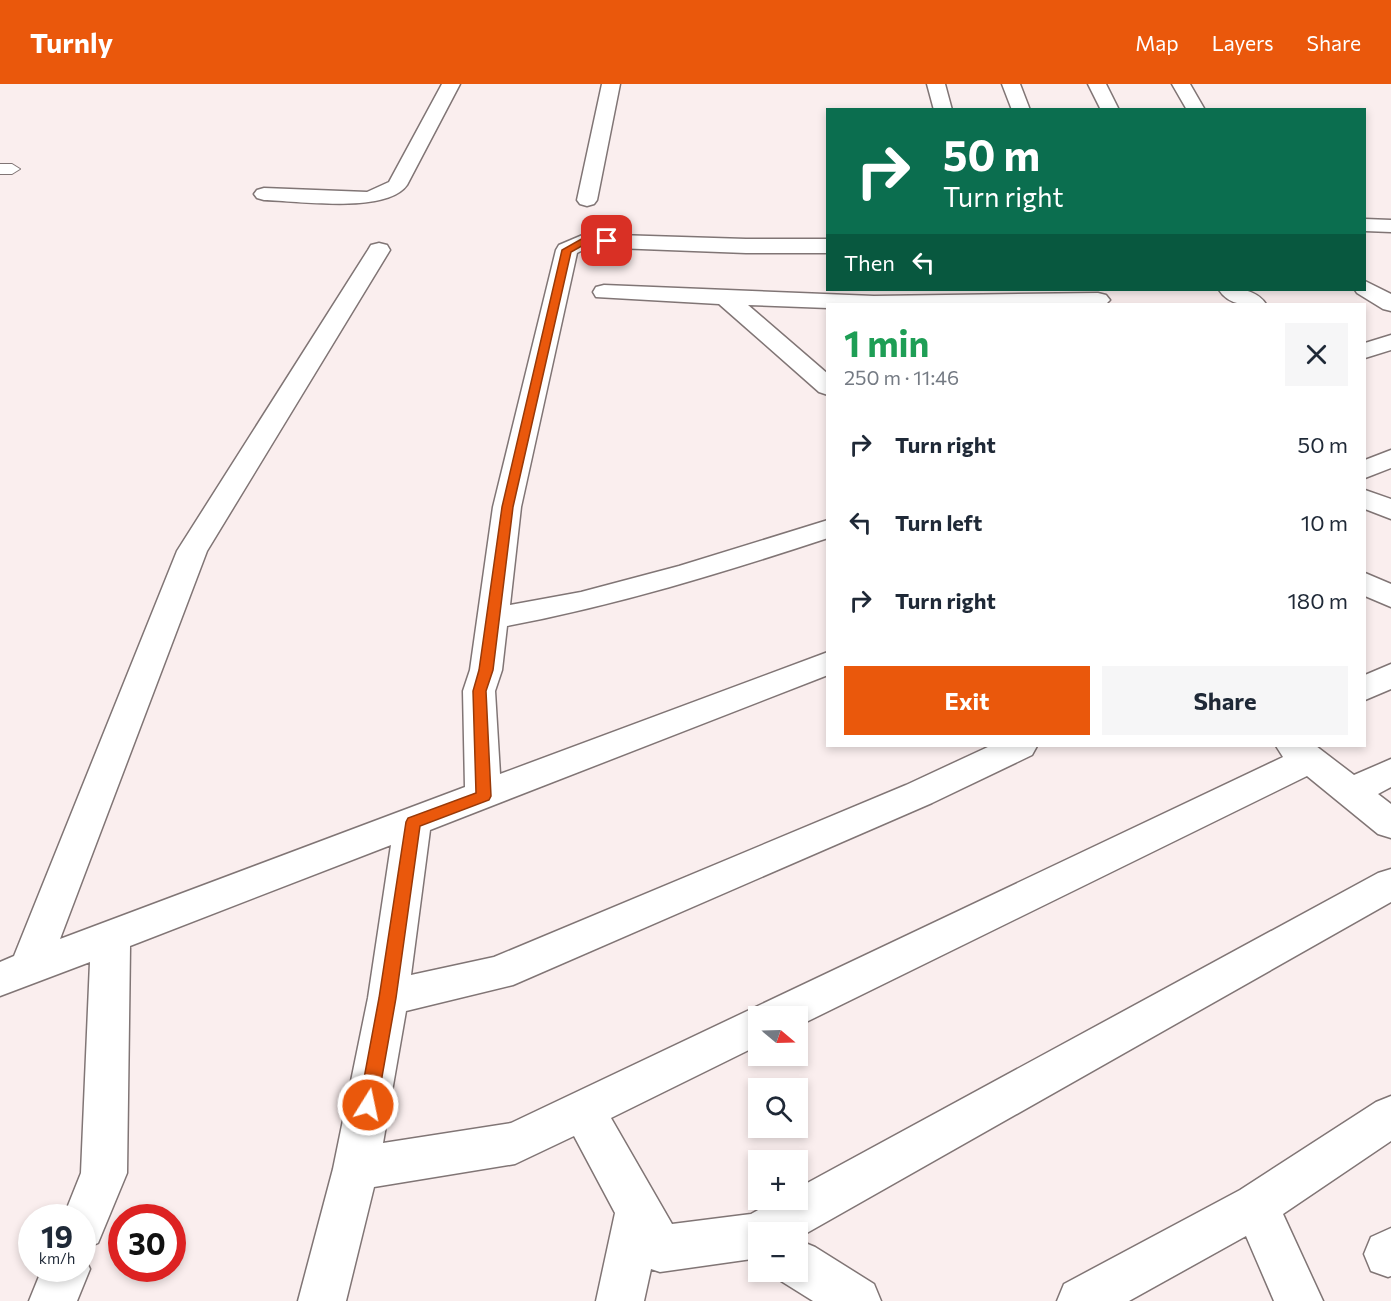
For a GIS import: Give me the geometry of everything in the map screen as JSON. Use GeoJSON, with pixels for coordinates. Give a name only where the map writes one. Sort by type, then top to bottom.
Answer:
{"type":"FeatureCollection","features":[{"type":"Feature","properties":{"kind":"street"},"geometry":{"type":"LineString","coordinates":[[264,194],[369,198],[391,190],[397,185],[451,84]]}},
{"type":"Feature","properties":{"kind":"street"},"geometry":{"type":"LineString","coordinates":[[587,200],[611,84]]}},
{"type":"Feature","properties":{"kind":"street"},"geometry":{"type":"LineString","coordinates":[[936,84],[942,108]]}},
{"type":"Feature","properties":{"kind":"street"},"geometry":{"type":"LineString","coordinates":[[1011,84],[1020,108]]}},
{"type":"Feature","properties":{"kind":"street"},"geometry":{"type":"LineString","coordinates":[[1097,84],[1109,108]]}},
{"type":"Feature","properties":{"kind":"street"},"geometry":{"type":"LineString","coordinates":[[1181,84],[1195,108]]}},
{"type":"Feature","properties":{"kind":"street"},"geometry":{"type":"LineString","coordinates":[[1366,225],[1391,226]]}},
{"type":"Feature","properties":{"kind":"street"},"geometry":{"type":"LineString","coordinates":[[483,796],[480,691],[486,670],[507,507],[567,250],[585,240],[746,246],[826,246]]}},
{"type":"Feature","properties":{"kind":"street"},"geometry":{"type":"LineString","coordinates":[[15,974],[192,551],[379,250]]}},
{"type":"Feature","properties":{"kind":"street"},"geometry":{"type":"LineString","coordinates":[[1371,279],[1391,304]]}},
{"type":"Feature","properties":{"kind":"street"},"geometry":{"type":"LineString","coordinates":[[1232,291],[1252,303]]}},
{"type":"Feature","properties":{"kind":"street"},"geometry":{"type":"LineString","coordinates":[[604,292],[854,303]]}},
{"type":"Feature","properties":{"kind":"street"},"geometry":{"type":"LineString","coordinates":[[725,297],[826,385]]}},
{"type":"Feature","properties":{"kind":"street"},"geometry":{"type":"LineString","coordinates":[[986,303],[1095,298]]}},
{"type":"Feature","properties":{"kind":"street"},"geometry":{"type":"LineString","coordinates":[[1366,351],[1391,342]]}},
{"type":"Feature","properties":{"kind":"street"},"geometry":{"type":"LineString","coordinates":[[1366,470],[1391,458]]}},
{"type":"Feature","properties":{"kind":"street"},"geometry":{"type":"LineString","coordinates":[[1366,498],[1391,510]]}},
{"type":"Feature","properties":{"kind":"street"},"geometry":{"type":"LineString","coordinates":[[492,619],[581,602],[690,573],[826,530]]}},
{"type":"Feature","properties":{"kind":"street"},"geometry":{"type":"LineString","coordinates":[[15,974],[826,664]]}},
{"type":"Feature","properties":{"kind":"street"},"geometry":{"type":"LineString","coordinates":[[1366,688],[1391,675]]}},
{"type":"Feature","properties":{"kind":"street"},"geometry":{"type":"LineString","coordinates":[[388,998],[499,973],[919,794],[1018,747]]}},
{"type":"Feature","properties":{"kind":"street"},"geometry":{"type":"LineString","coordinates":[[797,1006],[1301,752],[1391,824]]}},
{"type":"Feature","properties":{"kind":"street"},"geometry":{"type":"LineString","coordinates":[[1351,792],[1391,772]]}},
{"type":"Feature","properties":{"kind":"street"},"geometry":{"type":"LineString","coordinates":[[322,1301],[356,1169],[388,998],[413,822]]}},
{"type":"Feature","properties":{"kind":"street"},"geometry":{"type":"LineString","coordinates":[[782,1222],[1391,884]]}},
{"type":"Feature","properties":{"kind":"street"},"geometry":{"type":"LineString","coordinates":[[91,1204],[104,1173],[111,936]]}},
{"type":"Feature","properties":{"kind":"street"},"geometry":{"type":"LineString","coordinates":[[356,1169],[515,1143],[748,1030]]}},
{"type":"Feature","properties":{"kind":"street"},"geometry":{"type":"LineString","coordinates":[[583,1110],[660,1249],[748,1237]]}},
{"type":"Feature","properties":{"kind":"street"},"geometry":{"type":"LineString","coordinates":[[1081,1301],[1256,1206],[1391,1116]]}},
{"type":"Feature","properties":{"kind":"street"},"geometry":{"type":"LineString","coordinates":[[1256,1206],[1299,1301]]}},
{"type":"Feature","properties":{"kind":"street"},"geometry":{"type":"LineString","coordinates":[[620,1301],[639,1211]]}},
{"type":"Feature","properties":{"kind":"street"},"geometry":{"type":"LineString","coordinates":[[808,1271],[848,1299]]}},
{"type":"Feature","properties":{"kind":"street"},"geometry":{"type":"LineString","coordinates":[[53,1301],[61,1282]]}},
{"type":"Feature","properties":{"kind":"route"},"geometry":{"type":"LineString","coordinates":[[368,1105],[388,998],[413,822],[483,796],[480,691],[486,670],[507,507],[567,250],[585,240],[607,241]]}}]}
